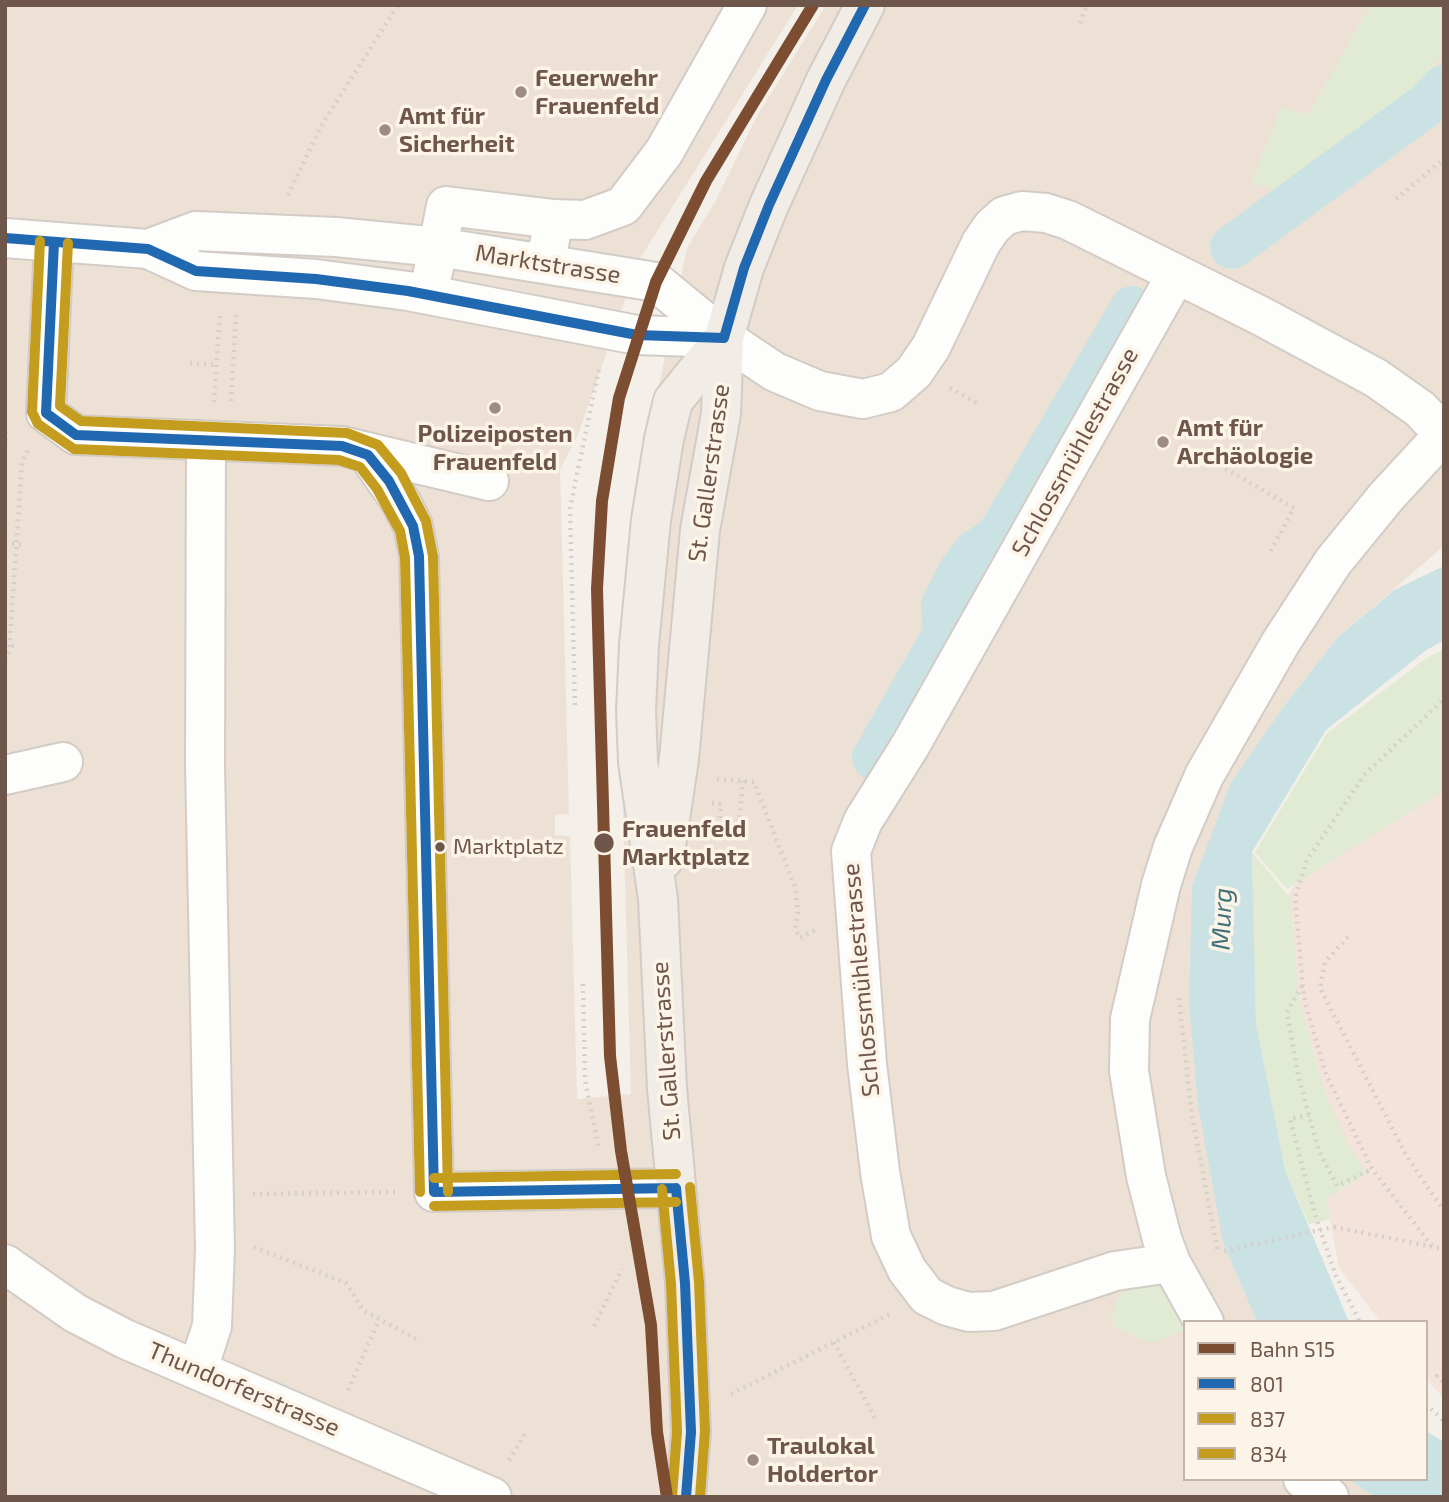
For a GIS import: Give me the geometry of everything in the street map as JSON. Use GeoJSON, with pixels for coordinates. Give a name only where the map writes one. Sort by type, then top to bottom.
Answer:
{"type":"FeatureCollection","features":[{"type":"Feature","properties":{"kind":"main road","name":"St. Gallerstrasse"},"geometry":{"type":"LineString","coordinates":[[658,899],[679,759],[700,530],[721,414],[724,338],[744,268],[769,205],[820,92],[865,5]]}},
{"type":"Feature","properties":{"kind":"main road","name":"St. Gallerstrasse"},"geometry":{"type":"LineString","coordinates":[[686,1497],[691,1432],[685,1283],[667,1088],[658,899],[638,762],[636,711],[639,645],[651,520],[673,401],[724,338]]}},
{"type":"Feature","properties":{"kind":"street"},"geometry":{"type":"LineString","coordinates":[[428,295],[446,206],[554,219],[585,220],[624,206],[664,152],[747,5]]}},
{"type":"Feature","properties":{"kind":"street"},"geometry":{"type":"LineString","coordinates":[[724,338],[775,372],[820,391],[854,399],[891,391],[905,383],[926,354],[981,243],[992,227],[1004,216],[1022,211],[1046,213],[1068,220],[1376,378],[1420,409],[1444,434],[1386,497],[1333,562],[1281,642],[1203,776],[1173,847],[1149,931],[1130,1019],[1128,1046],[1146,1176],[1171,1263],[1203,1320]]}},
{"type":"Feature","properties":{"kind":"street"},"geometry":{"type":"LineString","coordinates":[[532,314],[554,219]]}},
{"type":"Feature","properties":{"kind":"street","name":"Marktstrasse"},"geometry":{"type":"LineString","coordinates":[[148,249],[196,231],[438,247],[544,262],[656,282],[724,338]]}},
{"type":"Feature","properties":{"kind":"street","name":"Marktstrasse"},"geometry":{"type":"LineString","coordinates":[[5,238],[148,249],[196,271],[316,279],[428,295],[637,335],[724,338]]}},
{"type":"Feature","properties":{"kind":"street"},"geometry":{"type":"LineString","coordinates":[[54,242],[46,413],[76,436],[342,446],[368,455],[489,481]]}},
{"type":"Feature","properties":{"kind":"street","name":"Schlossmühlestrasse"},"geometry":{"type":"LineString","coordinates":[[1171,1263],[1115,1271],[994,1311],[958,1309],[927,1296],[906,1270],[891,1236],[866,1063],[850,851],[863,821],[956,663],[1176,275]]}},
{"type":"Feature","properties":{"kind":"street"},"geometry":{"type":"LineString","coordinates":[[198,1370],[212,1326],[213,1195],[205,766],[215,442]]}},
{"type":"Feature","properties":{"kind":"street"},"geometry":{"type":"LineString","coordinates":[[368,455],[401,502],[413,526],[419,556],[434,1192],[676,1188]]}},
{"type":"Feature","properties":{"kind":"street"},"geometry":{"type":"LineString","coordinates":[[5,775],[63,762]]}},
{"type":"Feature","properties":{"kind":"street","name":"Thundorferstrasse"},"geometry":{"type":"LineString","coordinates":[[5,1264],[75,1313],[125,1339],[198,1370],[498,1482]]}},
{"type":"Feature","properties":{"kind":"street"},"geometry":{"type":"LineString","coordinates":[[1306,1481],[1329,1497]]}},
{"type":"Feature","properties":{"kind":"path"},"geometry":{"type":"LineString","coordinates":[[270,234],[321,126],[398,5]]}},
{"type":"Feature","properties":{"kind":"path"},"geometry":{"type":"LineString","coordinates":[[1080,23],[1087,5]]}},
{"type":"Feature","properties":{"kind":"path"},"geometry":{"type":"LineString","coordinates":[[1396,199],[1444,159]]}},
{"type":"Feature","properties":{"kind":"path"},"geometry":{"type":"LineString","coordinates":[[215,442],[236,314],[251,275]]}},
{"type":"Feature","properties":{"kind":"path"},"geometry":{"type":"LineString","coordinates":[[215,442],[220,310]]}},
{"type":"Feature","properties":{"kind":"path"},"geometry":{"type":"LineString","coordinates":[[575,705],[570,508],[599,368],[596,360]]}},
{"type":"Feature","properties":{"kind":"path"},"geometry":{"type":"LineString","coordinates":[[190,363],[217,365]]}},
{"type":"Feature","properties":{"kind":"path"},"geometry":{"type":"LineString","coordinates":[[941,384],[977,403]]}},
{"type":"Feature","properties":{"kind":"path"},"geometry":{"type":"LineString","coordinates":[[5,660],[10,646],[22,462],[46,413]]}},
{"type":"Feature","properties":{"kind":"path"},"geometry":{"type":"LineString","coordinates":[[1213,462],[1294,508],[1269,554]]}},
{"type":"Feature","properties":{"kind":"path"},"geometry":{"type":"LineString","coordinates":[[5,543],[24,545]]}},
{"type":"Feature","properties":{"kind":"path"},"geometry":{"type":"LineString","coordinates":[[1432,1246],[1372,1169],[1325,1072],[1303,985],[1295,898],[1307,860],[1365,774],[1444,699]]}},
{"type":"Feature","properties":{"kind":"path"},"geometry":{"type":"LineString","coordinates":[[713,778],[754,782],[794,887],[798,912],[795,929],[800,937],[813,933],[818,924]]}},
{"type":"Feature","properties":{"kind":"path"},"geometry":{"type":"LineString","coordinates":[[711,803],[721,804],[720,820],[738,822],[743,781]]}},
{"type":"Feature","properties":{"kind":"path"},"geometry":{"type":"LineString","coordinates":[[1348,937],[1325,962],[1320,988],[1406,1155],[1444,1211]]}},
{"type":"Feature","properties":{"kind":"path"},"geometry":{"type":"LineString","coordinates":[[583,984],[585,1080],[606,1190]]}},
{"type":"Feature","properties":{"kind":"path"},"geometry":{"type":"LineString","coordinates":[[1303,985],[1287,1012],[1298,1075],[1319,1151],[1337,1186],[1372,1169]]}},
{"type":"Feature","properties":{"kind":"path"},"geometry":{"type":"LineString","coordinates":[[1178,992],[1192,1116],[1218,1253]]}},
{"type":"Feature","properties":{"kind":"path"},"geometry":{"type":"LineString","coordinates":[[1309,1115],[1290,1119],[1316,1218],[1336,1276],[1359,1320]]}},
{"type":"Feature","properties":{"kind":"path"},"geometry":{"type":"LineString","coordinates":[[213,1195],[434,1192]]}},
{"type":"Feature","properties":{"kind":"path"},"geometry":{"type":"LineString","coordinates":[[1224,1251],[1334,1227],[1444,1249]]}},
{"type":"Feature","properties":{"kind":"path"},"geometry":{"type":"LineString","coordinates":[[246,1247],[253,1247],[346,1283],[363,1310],[416,1339]]}},
{"type":"Feature","properties":{"kind":"path"},"geometry":{"type":"LineString","coordinates":[[594,1326],[622,1269]]}},
{"type":"Feature","properties":{"kind":"path"},"geometry":{"type":"LineString","coordinates":[[723,1398],[927,1296]]}},
{"type":"Feature","properties":{"kind":"path"},"geometry":{"type":"LineString","coordinates":[[346,1395],[379,1320]]}},
{"type":"Feature","properties":{"kind":"path"},"geometry":{"type":"LineString","coordinates":[[834,1342],[876,1420]]}},
{"type":"Feature","properties":{"kind":"path"},"geometry":{"type":"LineString","coordinates":[[1444,1372],[1437,1376],[1444,1383]]}},
{"type":"Feature","properties":{"kind":"path"},"geometry":{"type":"LineString","coordinates":[[1428,1406],[1444,1421]]}},
{"type":"Feature","properties":{"kind":"path"},"geometry":{"type":"LineString","coordinates":[[498,1482],[524,1434]]}},
{"type":"Feature","properties":{"kind":"shaded area"},"geometry":{"type":"Polygon","coordinates":[[[5,5],[798,5],[638,262],[578,435],[560,469],[569,814],[555,815],[555,835],[570,836],[577,1099],[631,1094],[620,706],[649,436],[687,248],[716,200],[757,116],[826,5],[1444,5],[1444,546],[1338,637],[1281,710],[1231,782],[1223,1242],[1256,1320],[1183,1320],[1183,1481],[1352,1481],[1374,1497],[5,1497],[5,5]]]}},
{"type":"Feature","properties":{"kind":"shaded area"},"geometry":{"type":"Polygon","coordinates":[[[1444,702],[1444,1398],[1428,1381],[1428,1320],[1379,1320],[1339,1268],[1319,1159],[1285,900],[1358,785],[1444,702]]]}},
{"type":"Feature","properties":{"kind":"green space"},"geometry":{"type":"Polygon","coordinates":[[[1370,5],[1444,5],[1444,53],[1381,130],[1287,193],[1251,183],[1281,107],[1308,115],[1370,5]]]}},
{"type":"Feature","properties":{"kind":"green space"},"geometry":{"type":"Polygon","coordinates":[[[1444,649],[1444,791],[1287,889],[1255,852],[1327,733],[1428,657],[1444,649]]]}},
{"type":"Feature","properties":{"kind":"green space"},"geometry":{"type":"Polygon","coordinates":[[[1252,852],[1291,899],[1299,999],[1323,1087],[1347,1142],[1367,1174],[1327,1198],[1331,1219],[1309,1224],[1285,1170],[1256,1024],[1252,852]]]}},
{"type":"Feature","properties":{"kind":"green space"},"geometry":{"type":"Polygon","coordinates":[[[1146,1282],[1159,1286],[1169,1294],[1183,1331],[1150,1343],[1113,1326],[1112,1317],[1116,1302],[1124,1291],[1146,1282]]]}},
{"type":"Feature","properties":{"kind":"water","name":"Murg"},"geometry":{"type":"Polygon","coordinates":[[[1444,566],[1444,640],[1425,651],[1326,730],[1252,852],[1256,1024],[1285,1170],[1348,1320],[1256,1320],[1223,1242],[1198,1106],[1189,1003],[1192,886],[1231,782],[1281,710],[1338,637],[1394,590],[1444,566]]]}},
{"type":"Feature","properties":{"kind":"water"},"geometry":{"type":"Polygon","coordinates":[[[1428,1432],[1444,1442],[1444,1497],[1374,1497],[1352,1481],[1428,1481],[1428,1432]]]}},
{"type":"Feature","properties":{"kind":"waterway"},"geometry":{"type":"LineString","coordinates":[[1232,247],[1425,106],[1444,87]]}},
{"type":"Feature","properties":{"kind":"waterway"},"geometry":{"type":"LineString","coordinates":[[983,572],[999,535],[1132,308]]}},
{"type":"Feature","properties":{"kind":"waterway"},"geometry":{"type":"LineString","coordinates":[[874,758],[945,633],[943,605],[959,573],[975,552],[992,541]]}},
{"type":"Feature","properties":{"kind":"rail line","name":"S15"},"geometry":{"type":"LineString","coordinates":[[667,1497],[657,1432],[651,1325],[621,1151],[610,1056],[597,589],[602,501],[619,398],[656,282],[706,181],[813,5]]}},
{"type":"Feature","properties":{"kind":"transit line","name":"801"},"geometry":{"type":"LineString","coordinates":[[5,238],[148,249],[196,271],[316,279],[408,291],[637,335],[724,338],[744,268],[769,205],[826,80],[865,5]]}},
{"type":"Feature","properties":{"kind":"transit line","name":"837"},"geometry":{"type":"LineString","coordinates":[[40,241],[32,412],[38,424],[74,449],[339,460],[360,467],[377,489],[400,531],[405,558],[420,1192]]}},
{"type":"Feature","properties":{"kind":"transit line","name":"801"},"geometry":{"type":"LineString","coordinates":[[54,242],[46,413],[76,435],[342,446],[368,455],[389,481],[413,526],[419,556],[434,1192]]}},
{"type":"Feature","properties":{"kind":"transit line","name":"834"},"geometry":{"type":"LineString","coordinates":[[68,243],[60,406],[81,421],[347,433],[378,445],[401,473],[426,521],[433,556],[448,1192]]}},
{"type":"Feature","properties":{"kind":"transit line","name":"834"},"geometry":{"type":"LineString","coordinates":[[434,1178],[676,1174]]}},
{"type":"Feature","properties":{"kind":"transit line","name":"834"},"geometry":{"type":"LineString","coordinates":[[690,1187],[699,1282],[705,1431],[700,1497]]}},
{"type":"Feature","properties":{"kind":"transit line","name":"801"},"geometry":{"type":"LineString","coordinates":[[676,1188],[685,1283],[691,1432],[686,1497]]}},
{"type":"Feature","properties":{"kind":"transit line","name":"801"},"geometry":{"type":"LineString","coordinates":[[434,1192],[676,1188]]}},
{"type":"Feature","properties":{"kind":"transit line","name":"837"},"geometry":{"type":"LineString","coordinates":[[662,1189],[671,1284],[677,1432],[672,1496]]}},
{"type":"Feature","properties":{"kind":"transit line","name":"837"},"geometry":{"type":"LineString","coordinates":[[434,1206],[676,1202]]}},
{"type":"Feature","properties":{"kind":"place","name":"Feuerwehr Frauenfeld"},"geometry":{"type":"Point","coordinates":[521,92]}},
{"type":"Feature","properties":{"kind":"place","name":"Amt für Sicherheit"},"geometry":{"type":"Point","coordinates":[385,130]}},
{"type":"Feature","properties":{"kind":"place","name":"Polizeiposten Frauenfeld"},"geometry":{"type":"Point","coordinates":[495,408]}},
{"type":"Feature","properties":{"kind":"place","name":"Amt für Archäologie"},"geometry":{"type":"Point","coordinates":[1163,442]}},
{"type":"Feature","properties":{"kind":"place","name":"Frauenfeld Marktplatz"},"geometry":{"type":"Point","coordinates":[604,843]}},
{"type":"Feature","properties":{"kind":"place","name":"Marktplatz"},"geometry":{"type":"Point","coordinates":[440,847]}},
{"type":"Feature","properties":{"kind":"place","name":"Traulokal Holdertor"},"geometry":{"type":"Point","coordinates":[753,1460]}}]}
